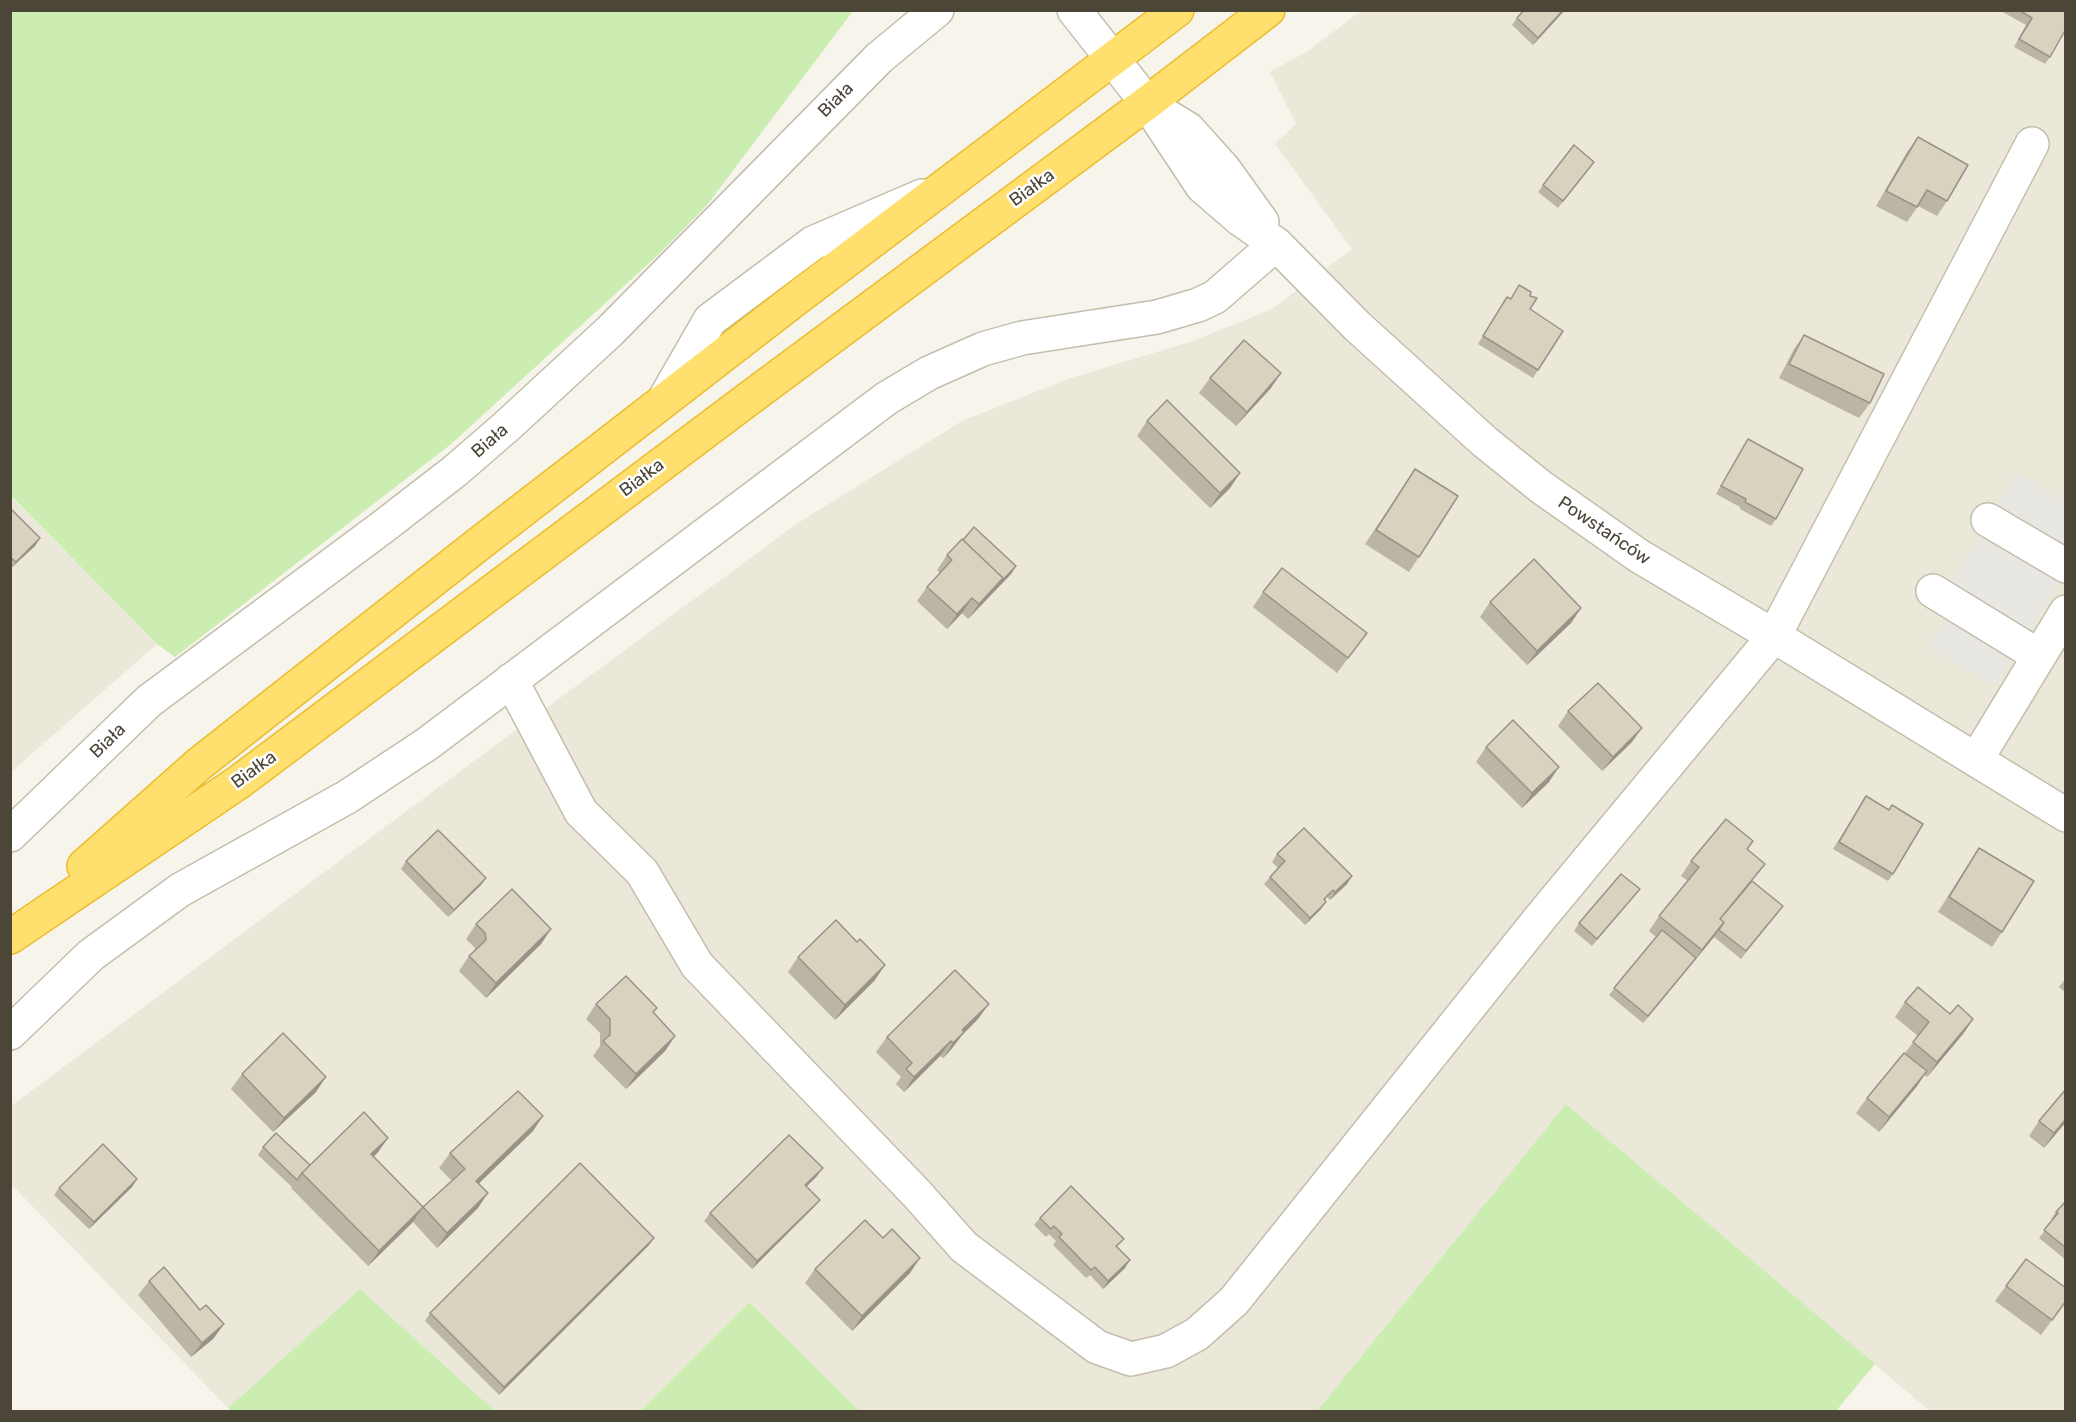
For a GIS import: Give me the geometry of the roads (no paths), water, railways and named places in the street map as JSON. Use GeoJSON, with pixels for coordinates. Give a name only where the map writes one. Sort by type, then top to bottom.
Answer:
{"type":"FeatureCollection","features":[{"type":"Feature","properties":{"kind":"highway","name":"Białka"},"geometry":{"type":"LineString","coordinates":[[10,930],[199,764],[664,400],[1113,61],[1177,10]]}},
{"type":"Feature","properties":{"kind":"highway","name":"Białka"},"geometry":{"type":"LineString","coordinates":[[10,937],[239,782],[1268,10]]}},
{"type":"Feature","properties":{"kind":"street","name":"Biała"},"geometry":{"type":"LineString","coordinates":[[15,823],[150,701],[384,526],[455,471],[507,426],[618,323],[871,66],[937,10]]}},
{"type":"Feature","properties":{"kind":"street","name":"Powstańców"},"geometry":{"type":"LineString","coordinates":[[1074,10],[1147,103],[1188,129],[1224,168],[1276,244],[1357,326],[1485,442],[1541,487],[1639,556],[2066,815]]}},
{"type":"Feature","properties":{"kind":"street"},"geometry":{"type":"LineString","coordinates":[[511,680],[581,812],[642,872],[697,965],[964,1246],[1097,1347],[1131,1359],[1166,1351],[1197,1334],[1234,1301],[1541,916],[1774,636],[2032,144]]}},
{"type":"Feature","properties":{"kind":"street"},"geometry":{"type":"LineString","coordinates":[[10,1033],[91,956],[180,890],[246,851],[347,797],[427,744],[887,398],[929,373],[983,349],[1023,338],[1157,317],[1198,305],[1215,297],[1276,244]]}},
{"type":"Feature","properties":{"kind":"street"},"geometry":{"type":"LineString","coordinates":[[1988,520],[2066,566]]}},
{"type":"Feature","properties":{"kind":"street"},"geometry":{"type":"LineString","coordinates":[[1933,591],[2039,656]]}},
{"type":"Feature","properties":{"kind":"street"},"geometry":{"type":"LineString","coordinates":[[1976,760],[2066,612]]}}]}
